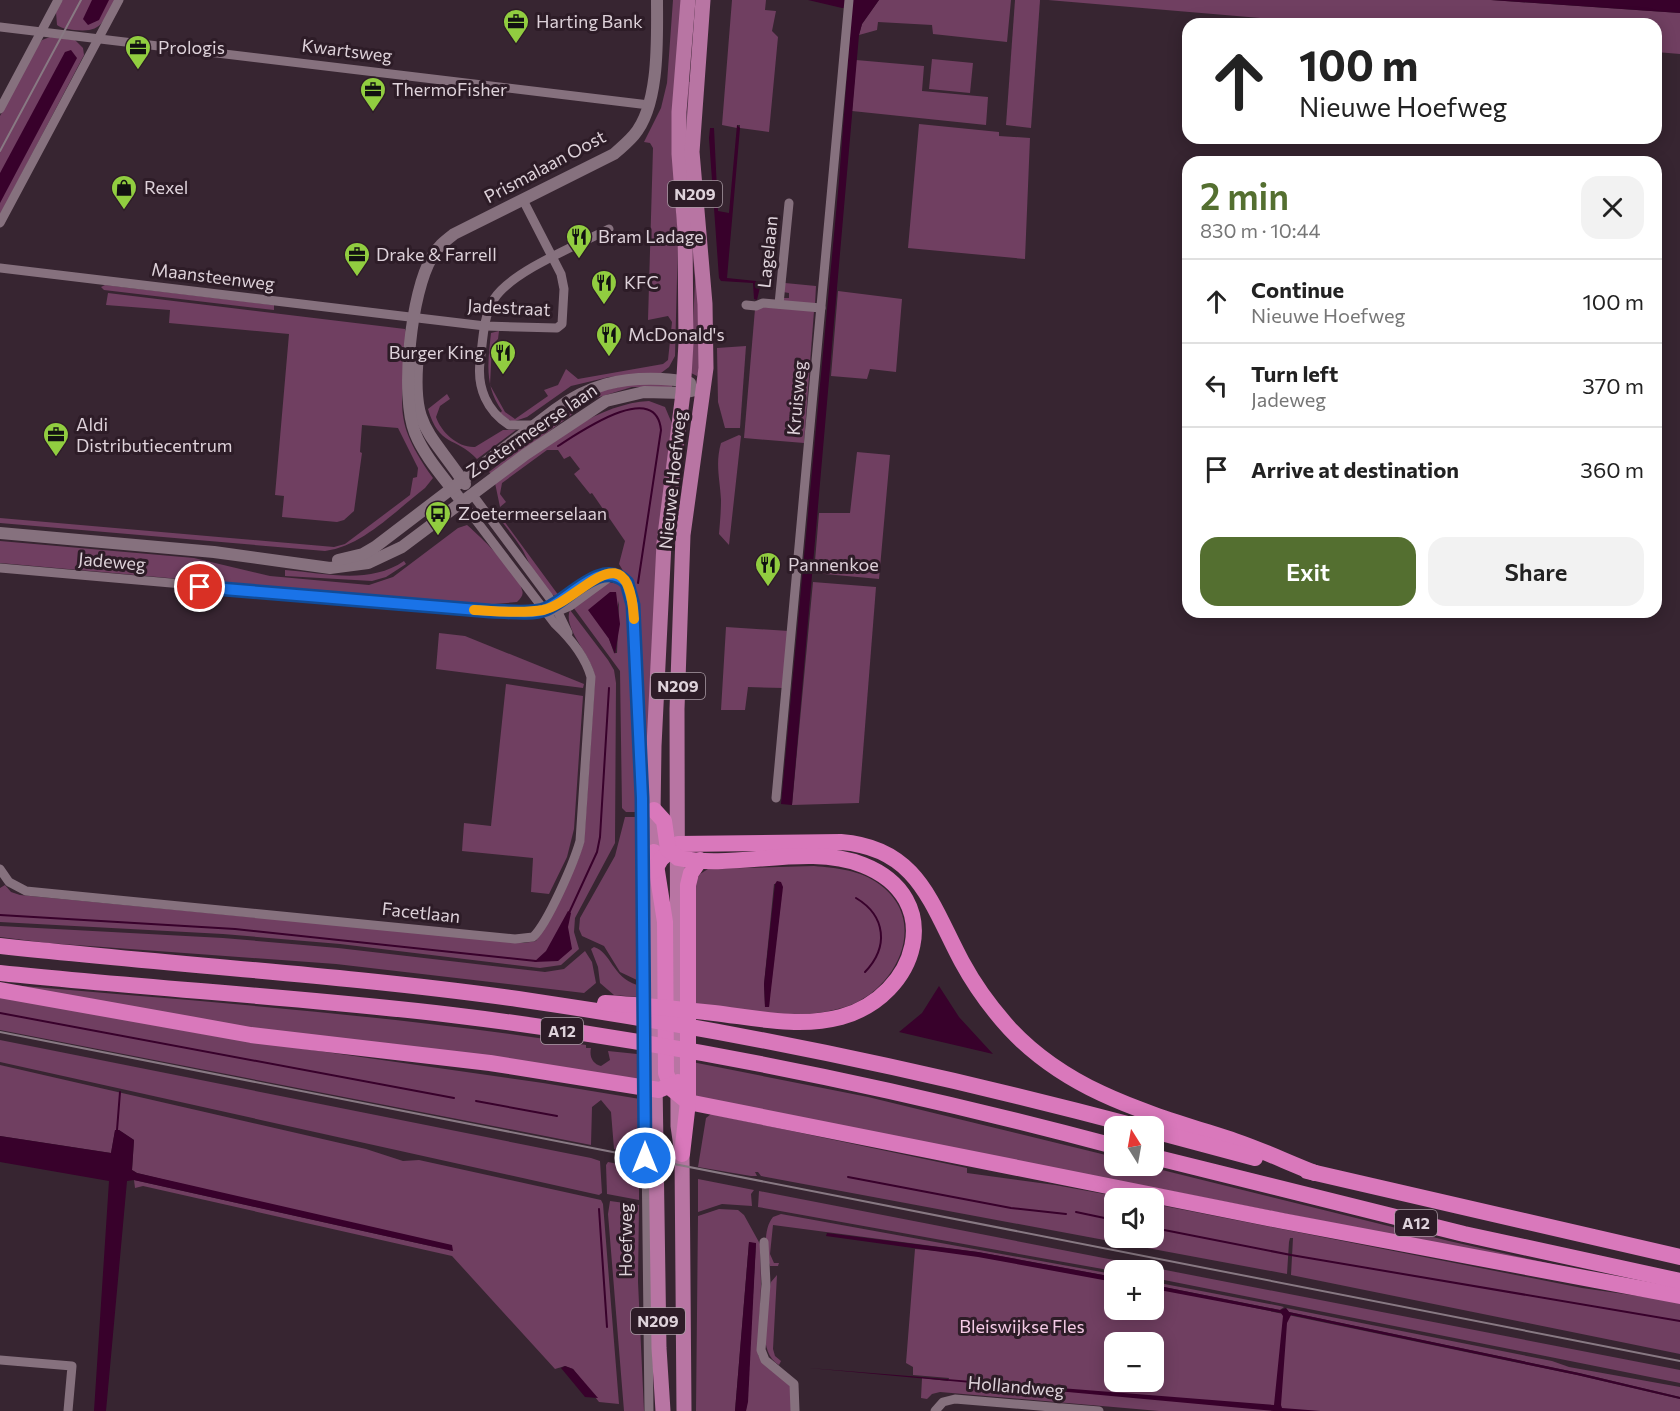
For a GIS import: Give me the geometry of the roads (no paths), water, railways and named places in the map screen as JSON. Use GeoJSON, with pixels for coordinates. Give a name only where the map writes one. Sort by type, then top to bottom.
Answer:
{"type":"FeatureCollection","features":[{"type":"Feature","properties":{"kind":"highway","name":"N209"},"geometry":{"type":"LineString","coordinates":[[655,817],[667,854],[664,922],[668,1084],[686,1120],[682,1154]]}},
{"type":"Feature","properties":{"kind":"highway","name":"A12"},"geometry":{"type":"LineString","coordinates":[[667,854],[832,842],[860,844],[884,853],[912,873],[929,894],[962,961],[989,1004],[1015,1034],[1050,1065],[1087,1088],[1118,1103],[1238,1142],[1315,1173]]}},
{"type":"Feature","properties":{"kind":"highway","name":"N209"},"geometry":{"type":"LineString","coordinates":[[652,881],[667,854]]}},
{"type":"Feature","properties":{"kind":"highway","name":"A12"},"geometry":{"type":"LineString","coordinates":[[518,999],[622,1004],[767,1021],[817,1021],[848,1015],[874,1002],[892,988],[906,968],[913,941],[910,914],[898,890],[875,871],[855,862],[827,858],[700,860],[667,854]]}},
{"type":"Feature","properties":{"kind":"highway","name":"N209"},"geometry":{"type":"LineString","coordinates":[[666,969],[688,883],[700,860]]}},
{"type":"Feature","properties":{"kind":"highway","name":"A12"},"geometry":{"type":"LineString","coordinates":[[0,946],[353,979],[518,999],[689,1026],[842,1056],[981,1087],[1104,1118]]}},
{"type":"Feature","properties":{"kind":"highway","name":"A12"},"geometry":{"type":"LineString","coordinates":[[0,972],[350,1003],[612,1038],[866,1086],[1104,1144]]}},
{"type":"Feature","properties":{"kind":"highway","name":"A12"},"geometry":{"type":"LineString","coordinates":[[0,990],[251,1035],[668,1084],[709,1105],[902,1146],[1680,1296]]}},
{"type":"Feature","properties":{"kind":"highway","name":"N209"},"geometry":{"type":"LineString","coordinates":[[686,1120],[709,1105]]}},
{"type":"Feature","properties":{"kind":"highway","name":"A12"},"geometry":{"type":"LineString","coordinates":[[1164,1134],[1315,1173],[1680,1257]]}},
{"type":"Feature","properties":{"kind":"highway","name":"A12"},"geometry":{"type":"LineString","coordinates":[[1164,1159],[1464,1234],[1680,1281]]}},
{"type":"Feature","properties":{"kind":"main road","name":"Nieuwe Hoefweg"},"geometry":{"type":"LineString","coordinates":[[688,0],[679,133],[687,305],[683,387],[664,543],[656,700],[655,817],[678,805],[683,535],[704,388],[706,314],[692,152],[703,0]]}},
{"type":"Feature","properties":{"kind":"main road","name":"Nieuwe Hoefweg"},"geometry":{"type":"LineString","coordinates":[[652,881],[678,1038]]}},
{"type":"Feature","properties":{"kind":"main road","name":"Nieuwe Hoefweg"},"geometry":{"type":"LineString","coordinates":[[650,1033],[666,969]]}},
{"type":"Feature","properties":{"kind":"main road","name":"Hoefweg"},"geometry":{"type":"LineString","coordinates":[[650,1033],[668,1084]]}},
{"type":"Feature","properties":{"kind":"main road","name":"Hoefweg"},"geometry":{"type":"LineString","coordinates":[[663,1411],[651,1230],[650,1113],[668,1084],[678,1038]]}},
{"type":"Feature","properties":{"kind":"main road","name":"N209"},"geometry":{"type":"LineString","coordinates":[[682,1154],[684,1411]]}},
{"type":"Feature","properties":{"kind":"street"},"geometry":{"type":"LineString","coordinates":[[0,109],[58,0]]}},
{"type":"Feature","properties":{"kind":"street"},"geometry":{"type":"LineString","coordinates":[[0,223],[119,0]]}},
{"type":"Feature","properties":{"kind":"street","name":"Prismalaan Oost"},"geometry":{"type":"LineString","coordinates":[[462,502],[423,449],[411,418],[407,379],[424,273],[430,259],[445,241],[614,154],[636,134],[649,105],[657,47],[657,0]]}},
{"type":"Feature","properties":{"kind":"street","name":"Kruisweg"},"geometry":{"type":"LineString","coordinates":[[776,798],[849,0]]}},
{"type":"Feature","properties":{"kind":"street","name":"Kwartsweg"},"geometry":{"type":"LineString","coordinates":[[0,27],[99,37],[649,105]]}},
{"type":"Feature","properties":{"kind":"street"},"geometry":{"type":"LineString","coordinates":[[523,200],[552,258]]}},
{"type":"Feature","properties":{"kind":"street","name":"Lagelaan"},"geometry":{"type":"LineString","coordinates":[[779,304],[789,203]]}},
{"type":"Feature","properties":{"kind":"street"},"geometry":{"type":"LineString","coordinates":[[535,425],[509,425],[502,421],[488,405],[481,387],[479,369],[485,326],[494,299],[513,279],[609,229]]}},
{"type":"Feature","properties":{"kind":"street","name":"Jadestraat"},"geometry":{"type":"LineString","coordinates":[[418,318],[485,326],[560,327],[564,289],[561,274],[552,258]]}},
{"type":"Feature","properties":{"kind":"street","name":"Maansteenweg"},"geometry":{"type":"LineString","coordinates":[[0,268],[418,318]]}},
{"type":"Feature","properties":{"kind":"street","name":"Lagelaan"},"geometry":{"type":"LineString","coordinates":[[746,305],[779,304],[821,308]]}},
{"type":"Feature","properties":{"kind":"street","name":"Prismalaan Oost"},"geometry":{"type":"LineString","coordinates":[[418,318],[416,381],[419,414],[433,442],[472,494]]}},
{"type":"Feature","properties":{"kind":"street","name":"Zoetermeerse laan"},"geometry":{"type":"LineString","coordinates":[[307,563],[330,562],[363,554],[576,395],[603,384],[630,379],[704,388]]}},
{"type":"Feature","properties":{"kind":"street","name":"Zoetermeerse laan"},"geometry":{"type":"LineString","coordinates":[[0,533],[307,563],[330,568],[368,563],[385,557],[545,441],[606,401],[644,392],[683,387]]}},
{"type":"Feature","properties":{"kind":"street","name":"Facetlaan"},"geometry":{"type":"LineString","coordinates":[[472,494],[556,607],[570,638]]}},
{"type":"Feature","properties":{"kind":"street","name":"Facetlaan"},"geometry":{"type":"LineString","coordinates":[[0,869],[9,882],[26,891],[520,939],[533,937],[575,858],[582,832],[591,677],[588,665],[570,638],[545,610],[462,502]]}},
{"type":"Feature","properties":{"kind":"street","name":"Jadeweg"},"geometry":{"type":"LineString","coordinates":[[0,568],[490,611],[545,610]]}},
{"type":"Feature","properties":{"kind":"street","name":"Nieuwe Hoefweg"},"geometry":{"type":"LineString","coordinates":[[556,607],[597,576],[613,574],[627,583],[633,605],[655,817],[666,969]]}},
{"type":"Feature","properties":{"kind":"street"},"geometry":{"type":"LineString","coordinates":[[545,610],[556,607]]}},
{"type":"Feature","properties":{"kind":"street","name":"Hoefweg"},"geometry":{"type":"LineString","coordinates":[[649,1411],[651,1230]]}},
{"type":"Feature","properties":{"kind":"street"},"geometry":{"type":"LineString","coordinates":[[764,1242],[766,1284],[761,1350],[765,1360],[794,1384],[795,1411]]}},
{"type":"Feature","properties":{"kind":"street"},"geometry":{"type":"LineString","coordinates":[[0,1360],[72,1366],[68,1411]]}},
{"type":"Feature","properties":{"kind":"street","name":"Hollandweg"},"geometry":{"type":"LineString","coordinates":[[935,1411],[943,1402],[955,1399],[1099,1411]]}},
{"type":"Feature","properties":{"kind":"waterway"},"geometry":{"type":"LineString","coordinates":[[558,446],[599,421],[616,414],[632,409],[646,409],[656,415],[661,430],[638,583]]}},
{"type":"Feature","properties":{"kind":"waterway"},"geometry":{"type":"LineString","coordinates":[[569,913],[597,852],[600,837],[609,688]]}},
{"type":"Feature","properties":{"kind":"waterway"},"geometry":{"type":"LineString","coordinates":[[856,898],[873,914],[881,932],[878,952],[865,972]]}},
{"type":"Feature","properties":{"kind":"waterway"},"geometry":{"type":"LineString","coordinates":[[0,915],[235,929],[536,961]]}},
{"type":"Feature","properties":{"kind":"waterway"},"geometry":{"type":"LineString","coordinates":[[0,1013],[454,1098]]}},
{"type":"Feature","properties":{"kind":"waterway"},"geometry":{"type":"LineString","coordinates":[[117,1130],[120,1092]]}},
{"type":"Feature","properties":{"kind":"waterway"},"geometry":{"type":"LineString","coordinates":[[476,1101],[557,1116]]}},
{"type":"Feature","properties":{"kind":"waterway"},"geometry":{"type":"LineString","coordinates":[[848,1177],[1011,1208],[1066,1214]]}},
{"type":"Feature","properties":{"kind":"waterway"},"geometry":{"type":"LineString","coordinates":[[599,1209],[607,1327]]}},
{"type":"Feature","properties":{"kind":"waterway"},"geometry":{"type":"LineString","coordinates":[[1076,1212],[1104,1218]]}},
{"type":"Feature","properties":{"kind":"waterway"},"geometry":{"type":"LineString","coordinates":[[1164,1230],[1291,1255],[1680,1321]]}},
{"type":"Feature","properties":{"kind":"railway"},"geometry":{"type":"LineString","coordinates":[[0,151],[81,0]]}},
{"type":"Feature","properties":{"kind":"railway"},"geometry":{"type":"LineString","coordinates":[[0,1032],[1680,1361]]}},
{"type":"Feature","properties":{"kind":"place","name":"Harting Bank"},"geometry":{"type":"Point","coordinates":[516,45]}},
{"type":"Feature","properties":{"kind":"place","name":"Prologis"},"geometry":{"type":"Point","coordinates":[138,71]}},
{"type":"Feature","properties":{"kind":"place","name":"ThermoFisher"},"geometry":{"type":"Point","coordinates":[373,113]}},
{"type":"Feature","properties":{"kind":"place","name":"Rexel"},"geometry":{"type":"Point","coordinates":[124,211]}},
{"type":"Feature","properties":{"kind":"place","name":"Bram Ladage"},"geometry":{"type":"Point","coordinates":[579,260]}},
{"type":"Feature","properties":{"kind":"place","name":"Drake & Farrell"},"geometry":{"type":"Point","coordinates":[357,278]}},
{"type":"Feature","properties":{"kind":"place","name":"KFC"},"geometry":{"type":"Point","coordinates":[604,306]}},
{"type":"Feature","properties":{"kind":"place","name":"McDonald's"},"geometry":{"type":"Point","coordinates":[609,358]}},
{"type":"Feature","properties":{"kind":"place","name":"Burger King"},"geometry":{"type":"Point","coordinates":[503,376]}},
{"type":"Feature","properties":{"kind":"place","name":"Aldi Distributiecentrum"},"geometry":{"type":"Point","coordinates":[56,458]}},
{"type":"Feature","properties":{"kind":"place","name":"Zoetermeerselaan"},"geometry":{"type":"Point","coordinates":[438,537]}},
{"type":"Feature","properties":{"kind":"place","name":"Pannenkoe"},"geometry":{"type":"Point","coordinates":[768,588]}},
{"type":"Feature","properties":{"kind":"park label","name":"Bleiswijkse Fles"},"geometry":{"type":"Point","coordinates":[1022,1327]}}]}
